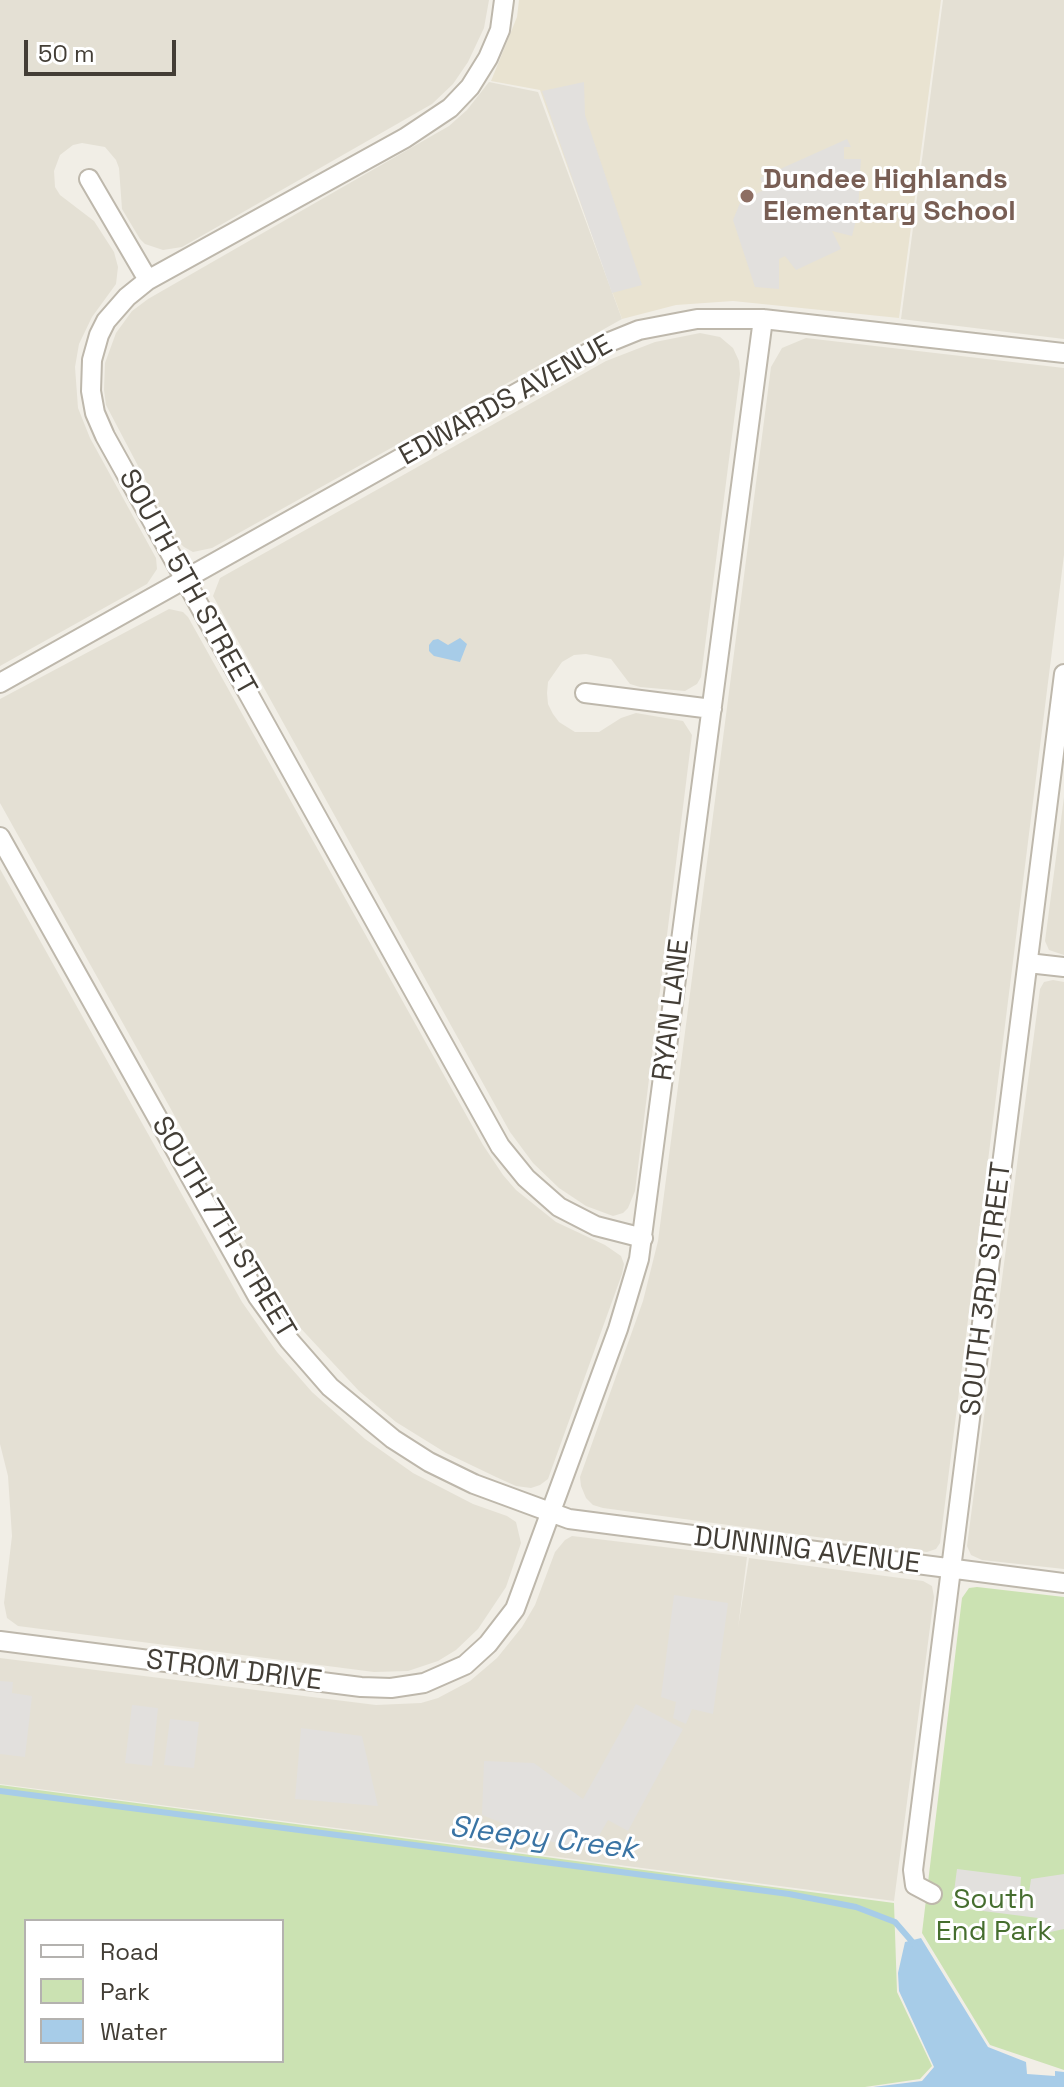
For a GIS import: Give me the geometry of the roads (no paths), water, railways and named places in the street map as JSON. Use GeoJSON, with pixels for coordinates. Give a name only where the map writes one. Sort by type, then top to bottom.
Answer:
{"type":"FeatureCollection","features":[{"type":"Feature","properties":{"kind":"street","name":"SOUTH 5TH STREET"},"geometry":{"type":"LineString","coordinates":[[504,0],[500,30],[488,58],[470,87],[450,108],[405,138],[148,280],[115,310],[99,335],[91,369],[92,398],[105,436],[512,1163],[536,1189],[571,1214],[609,1231],[643,1238]]}},
{"type":"Feature","properties":{"kind":"street"},"geometry":{"type":"LineString","coordinates":[[89,179],[148,280]]}},
{"type":"Feature","properties":{"kind":"street","name":"EDWARDS AVENUE"},"geometry":{"type":"LineString","coordinates":[[0,683],[621,336],[697,319],[763,319],[1064,353]]}},
{"type":"Feature","properties":{"kind":"street","name":"RYAN LANE"},"geometry":{"type":"LineString","coordinates":[[465,1665],[496,1636],[515,1609],[627,1305],[643,1238],[763,319]]}},
{"type":"Feature","properties":{"kind":"street","name":"SOUTH 3RD STREET"},"geometry":{"type":"LineString","coordinates":[[932,1894],[915,1885],[912,1874],[1064,674]]}},
{"type":"Feature","properties":{"kind":"street"},"geometry":{"type":"LineString","coordinates":[[585,693],[712,709]]}},
{"type":"Feature","properties":{"kind":"street","name":"SOUTH 7TH STREET"},"geometry":{"type":"LineString","coordinates":[[0,837],[251,1286],[300,1353],[347,1403],[419,1456],[474,1484],[551,1514]]}},
{"type":"Feature","properties":{"kind":"street"},"geometry":{"type":"LineString","coordinates":[[1028,963],[1064,967]]}},
{"type":"Feature","properties":{"kind":"street","name":"DUNNING AVENUE"},"geometry":{"type":"LineString","coordinates":[[551,1514],[630,1529],[1064,1583]]}},
{"type":"Feature","properties":{"kind":"street","name":"STROM DRIVE"},"geometry":{"type":"LineString","coordinates":[[0,1641],[381,1688],[424,1683],[465,1665]]}},
{"type":"Feature","properties":{"kind":"water"},"geometry":{"type":"Polygon","coordinates":[[[460,638],[467,644],[460,662],[434,656],[429,651],[433,640],[438,639],[448,645],[460,638]]]}},
{"type":"Feature","properties":{"kind":"water"},"geometry":{"type":"Polygon","coordinates":[[[921,1938],[988,2047],[1026,2062],[1027,2074],[1055,2076],[1055,2071],[1064,2072],[1064,2087],[873,2087],[922,2081],[934,2067],[899,1991],[898,1973],[905,1942],[921,1938]]]}},
{"type":"Feature","properties":{"kind":"waterway","name":"Sleepy Creek"},"geometry":{"type":"LineString","coordinates":[[0,1791],[789,1894],[856,1907],[895,1922],[915,1945]]}},
{"type":"Feature","properties":{"kind":"place","name":"Dundee Highlands Elementary School"},"geometry":{"type":"Point","coordinates":[747,196]}},
{"type":"Feature","properties":{"kind":"park label","name":"South End Park"},"geometry":{"type":"Point","coordinates":[994,1916]}}]}
